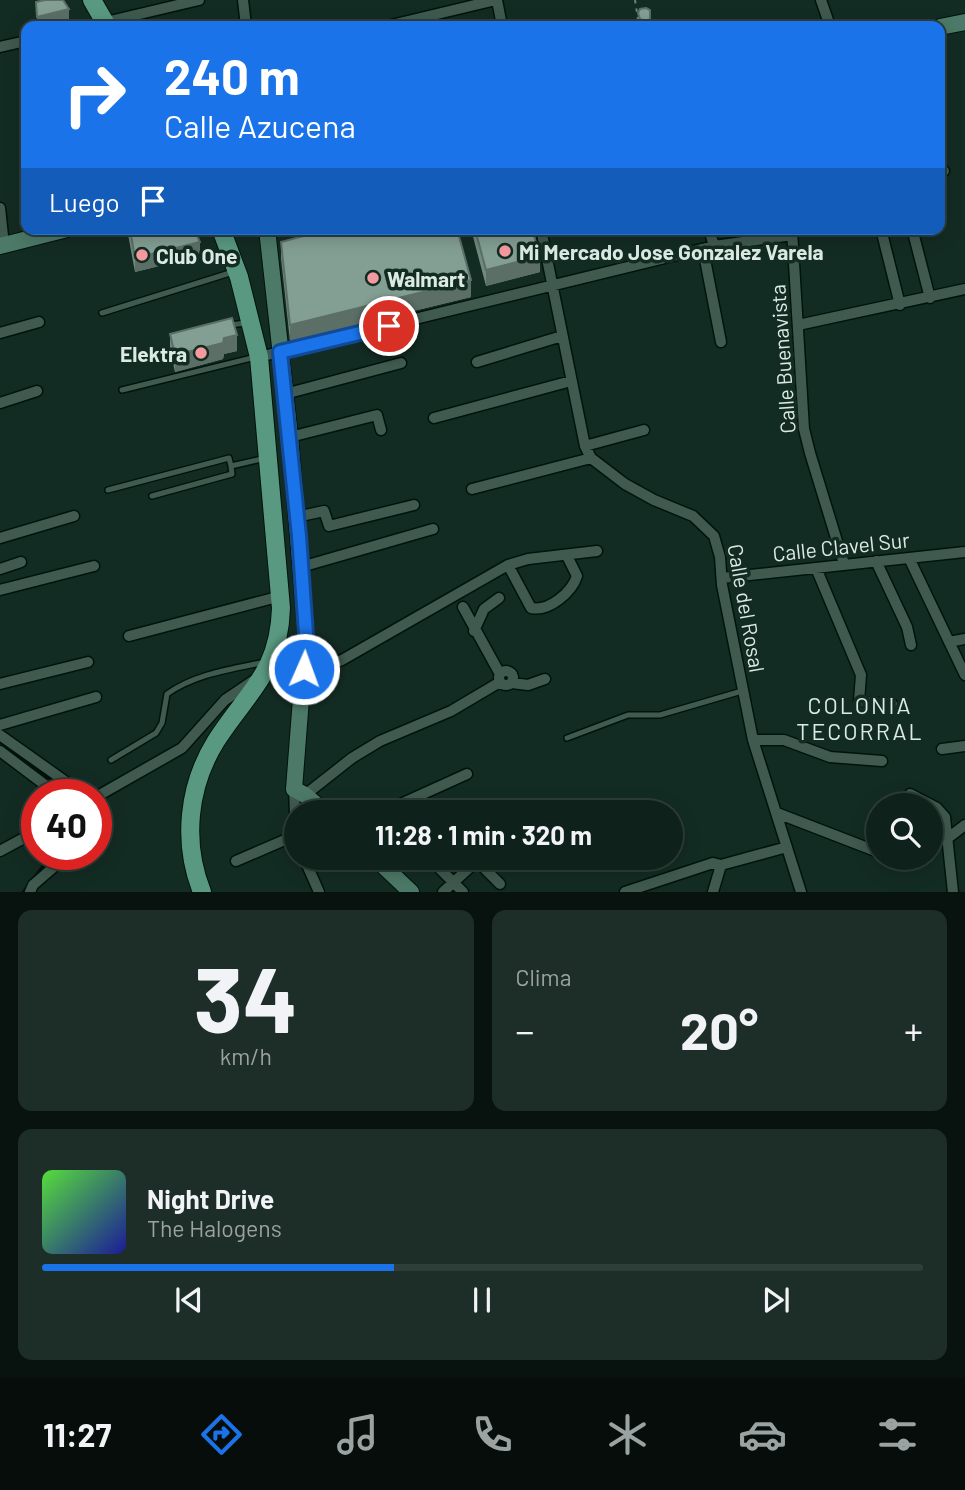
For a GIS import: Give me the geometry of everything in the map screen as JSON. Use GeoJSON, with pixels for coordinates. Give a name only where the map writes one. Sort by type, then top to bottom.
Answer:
{"type":"FeatureCollection","features":[{"type":"Feature","properties":{"kind":"main road"},"geometry":{"type":"LineString","coordinates":[[92,0],[99,21]]}},
{"type":"Feature","properties":{"kind":"main road"},"geometry":{"type":"LineString","coordinates":[[199,889],[190,847],[190,829],[202,767],[217,740],[268,667],[279,639],[281,596],[259,357],[237,270],[223,235]]}},
{"type":"Feature","properties":{"kind":"street"},"geometry":{"type":"LineString","coordinates":[[116,21],[199,0]]}},
{"type":"Feature","properties":{"kind":"street"},"geometry":{"type":"LineString","coordinates":[[243,0],[245,21]]}},
{"type":"Feature","properties":{"kind":"street"},"geometry":{"type":"LineString","coordinates":[[408,21],[497,0],[501,21]]}},
{"type":"Feature","properties":{"kind":"street"},"geometry":{"type":"LineString","coordinates":[[821,0],[828,21]]}},
{"type":"Feature","properties":{"kind":"street"},"geometry":{"type":"LineString","coordinates":[[945,26],[965,22]]}},
{"type":"Feature","properties":{"kind":"street"},"geometry":{"type":"LineString","coordinates":[[0,47],[21,42]]}},
{"type":"Feature","properties":{"kind":"street"},"geometry":{"type":"LineString","coordinates":[[0,208],[2,245],[43,235]]}},
{"type":"Feature","properties":{"kind":"street"},"geometry":{"type":"LineString","coordinates":[[268,235],[290,437],[306,634],[299,800]]}},
{"type":"Feature","properties":{"kind":"street","name":"Calle del Rosal"},"geometry":{"type":"LineString","coordinates":[[542,235],[585,446],[591,458],[625,484],[653,500],[693,516],[714,536],[753,740],[802,891]]}},
{"type":"Feature","properties":{"kind":"street"},"geometry":{"type":"LineString","coordinates":[[709,235],[721,342]]}},
{"type":"Feature","properties":{"kind":"street"},"geometry":{"type":"LineString","coordinates":[[259,357],[709,247],[776,235]]}},
{"type":"Feature","properties":{"kind":"street","name":"Calle Buenavista"},"geometry":{"type":"LineString","coordinates":[[793,235],[804,429],[844,564]]}},
{"type":"Feature","properties":{"kind":"street"},"geometry":{"type":"LineString","coordinates":[[883,235],[900,304]]}},
{"type":"Feature","properties":{"kind":"street"},"geometry":{"type":"LineString","coordinates":[[914,236],[930,298]]}},
{"type":"Feature","properties":{"kind":"street"},"geometry":{"type":"LineString","coordinates":[[798,326],[965,289]]}},
{"type":"Feature","properties":{"kind":"street"},"geometry":{"type":"LineString","coordinates":[[0,333],[39,322]]}},
{"type":"Feature","properties":{"kind":"street"},"geometry":{"type":"LineString","coordinates":[[477,362],[562,336]]}},
{"type":"Feature","properties":{"kind":"street"},"geometry":{"type":"LineString","coordinates":[[285,394],[401,363]]}},
{"type":"Feature","properties":{"kind":"street"},"geometry":{"type":"LineString","coordinates":[[434,418],[571,381]]}},
{"type":"Feature","properties":{"kind":"street"},"geometry":{"type":"LineString","coordinates":[[0,403],[37,391]]}},
{"type":"Feature","properties":{"kind":"street"},"geometry":{"type":"LineString","coordinates":[[290,437],[377,415],[381,430]]}},
{"type":"Feature","properties":{"kind":"street"},"geometry":{"type":"LineString","coordinates":[[585,446],[645,430]]}},
{"type":"Feature","properties":{"kind":"street"},"geometry":{"type":"LineString","coordinates":[[472,489],[591,458]]}},
{"type":"Feature","properties":{"kind":"street"},"geometry":{"type":"LineString","coordinates":[[272,493],[295,491]]}},
{"type":"Feature","properties":{"kind":"street"},"geometry":{"type":"LineString","coordinates":[[296,517],[324,511],[329,526],[414,505]]}},
{"type":"Feature","properties":{"kind":"street"},"geometry":{"type":"LineString","coordinates":[[0,538],[74,516]]}},
{"type":"Feature","properties":{"kind":"street"},"geometry":{"type":"LineString","coordinates":[[301,567],[433,529]]}},
{"type":"Feature","properties":{"kind":"street"},"geometry":{"type":"LineString","coordinates":[[112,788],[175,753],[228,698],[268,667],[320,668],[342,660],[508,565],[528,559],[597,551]]}},
{"type":"Feature","properties":{"kind":"street","name":"Calle Clavel Sur"},"geometry":{"type":"LineString","coordinates":[[722,578],[965,552]]}},
{"type":"Feature","properties":{"kind":"street"},"geometry":{"type":"LineString","coordinates":[[508,565],[531,608],[538,609],[554,602],[574,587],[576,576],[567,556]]}},
{"type":"Feature","properties":{"kind":"street"},"geometry":{"type":"LineString","coordinates":[[909,558],[965,673]]}},
{"type":"Feature","properties":{"kind":"street"},"geometry":{"type":"LineString","coordinates":[[876,561],[907,627],[911,645]]}},
{"type":"Feature","properties":{"kind":"street"},"geometry":{"type":"LineString","coordinates":[[0,569],[21,562]]}},
{"type":"Feature","properties":{"kind":"street"},"geometry":{"type":"LineString","coordinates":[[0,590],[94,566]]}},
{"type":"Feature","properties":{"kind":"street"},"geometry":{"type":"LineString","coordinates":[[816,568],[861,675],[859,701],[892,704]]}},
{"type":"Feature","properties":{"kind":"street"},"geometry":{"type":"LineString","coordinates":[[129,636],[281,596]]}},
{"type":"Feature","properties":{"kind":"street"},"geometry":{"type":"LineString","coordinates":[[475,626],[484,609],[499,598]]}},
{"type":"Feature","properties":{"kind":"street"},"geometry":{"type":"LineString","coordinates":[[463,607],[501,676]]}},
{"type":"Feature","properties":{"kind":"street"},"geometry":{"type":"LineString","coordinates":[[949,642],[965,639]]}},
{"type":"Feature","properties":{"kind":"street"},"geometry":{"type":"LineString","coordinates":[[0,684],[88,662]]}},
{"type":"Feature","properties":{"kind":"street"},"geometry":{"type":"LineString","coordinates":[[300,792],[380,741],[451,711],[501,676],[512,674],[512,683],[528,685],[545,679]]}},
{"type":"Feature","properties":{"kind":"street"},"geometry":{"type":"LineString","coordinates":[[0,725],[96,697]]}},
{"type":"Feature","properties":{"kind":"street"},"geometry":{"type":"LineString","coordinates":[[0,734],[62,779]]}},
{"type":"Feature","properties":{"kind":"street"},"geometry":{"type":"LineString","coordinates":[[753,740],[784,740],[830,757],[882,761]]}},
{"type":"Feature","properties":{"kind":"street"},"geometry":{"type":"LineString","coordinates":[[942,749],[965,747]]}},
{"type":"Feature","properties":{"kind":"street"},"geometry":{"type":"LineString","coordinates":[[0,751],[37,779]]}},
{"type":"Feature","properties":{"kind":"street"},"geometry":{"type":"LineString","coordinates":[[410,800],[467,774]]}},
{"type":"Feature","properties":{"kind":"street"},"geometry":{"type":"LineString","coordinates":[[300,792],[310,800]]}},
{"type":"Feature","properties":{"kind":"street"},"geometry":{"type":"LineString","coordinates":[[778,813],[866,847]]}},
{"type":"Feature","properties":{"kind":"street"},"geometry":{"type":"LineString","coordinates":[[943,814],[953,891]]}},
{"type":"Feature","properties":{"kind":"street"},"geometry":{"type":"LineString","coordinates":[[948,838],[965,825]]}},
{"type":"Feature","properties":{"kind":"street"},"geometry":{"type":"LineString","coordinates":[[0,851],[21,840]]}},
{"type":"Feature","properties":{"kind":"street"},"geometry":{"type":"LineString","coordinates":[[236,861],[284,842]]}},
{"type":"Feature","properties":{"kind":"street"},"geometry":{"type":"LineString","coordinates":[[625,891],[713,863],[721,865],[787,847]]}},
{"type":"Feature","properties":{"kind":"street"},"geometry":{"type":"LineString","coordinates":[[713,891],[721,865]]}},
{"type":"Feature","properties":{"kind":"street"},"geometry":{"type":"LineString","coordinates":[[30,891],[50,870]]}},
{"type":"Feature","properties":{"kind":"street"},"geometry":{"type":"LineString","coordinates":[[309,870],[319,891]]}},
{"type":"Feature","properties":{"kind":"street"},"geometry":{"type":"LineString","coordinates":[[388,870],[411,891]]}},
{"type":"Feature","properties":{"kind":"street"},"geometry":{"type":"LineString","coordinates":[[441,870],[463,891]]}},
{"type":"Feature","properties":{"kind":"street"},"geometry":{"type":"LineString","coordinates":[[443,891],[467,870]]}},
{"type":"Feature","properties":{"kind":"street"},"geometry":{"type":"LineString","coordinates":[[488,870],[500,884]]}},
{"type":"Feature","properties":{"kind":"lane"},"geometry":{"type":"LineString","coordinates":[[102,313],[237,270]]}},
{"type":"Feature","properties":{"kind":"lane"},"geometry":{"type":"LineString","coordinates":[[214,326],[251,322]]}},
{"type":"Feature","properties":{"kind":"lane"},"geometry":{"type":"LineString","coordinates":[[122,390],[259,357]]}},
{"type":"Feature","properties":{"kind":"lane"},"geometry":{"type":"LineString","coordinates":[[231,466],[269,457]]}},
{"type":"Feature","properties":{"kind":"lane"},"geometry":{"type":"LineString","coordinates":[[108,490],[229,458],[232,474],[152,496]]}},
{"type":"Feature","properties":{"kind":"lane"},"geometry":{"type":"LineString","coordinates":[[111,760],[156,733],[162,723],[167,694],[180,685],[218,672],[268,667]]}},
{"type":"Feature","properties":{"kind":"lane"},"geometry":{"type":"LineString","coordinates":[[567,738],[628,715],[660,715],[742,691]]}},
{"type":"Feature","properties":{"kind":"path"},"geometry":{"type":"LineString","coordinates":[[635,0],[638,21]]}},
{"type":"Feature","properties":{"kind":"building"},"geometry":{"type":"Polygon","coordinates":[[[63,0],[69,9],[37,17],[36,2],[63,0]]]}},
{"type":"Feature","properties":{"kind":"building"},"geometry":{"type":"Polygon","coordinates":[[[640,9],[650,10],[650,19],[646,21],[640,19],[638,13],[640,9]]]}},
{"type":"Feature","properties":{"kind":"building"},"geometry":{"type":"Polygon","coordinates":[[[131,235],[197,235],[200,242],[135,258],[131,235]]]}},
{"type":"Feature","properties":{"kind":"building","name":"Walmart"},"geometry":{"type":"Polygon","coordinates":[[[307,235],[459,235],[471,280],[290,325],[281,242],[307,235]]]}},
{"type":"Feature","properties":{"kind":"building"},"geometry":{"type":"Polygon","coordinates":[[[477,235],[534,235],[540,256],[486,270],[477,235]]]}},
{"type":"Feature","properties":{"kind":"building"},"geometry":{"type":"Polygon","coordinates":[[[232,318],[237,335],[224,338],[223,343],[175,355],[170,334],[232,318]]]}},
{"type":"Feature","properties":{"kind":"waterway"},"geometry":{"type":"LineString","coordinates":[[0,742],[50,779]]}},
{"type":"Feature","properties":{"kind":"waterway"},"geometry":{"type":"LineString","coordinates":[[23,892],[40,870]]}},
{"type":"Feature","properties":{"kind":"place","name":"Mi Mercado Jose Gonzalez Varela"},"geometry":{"type":"Point","coordinates":[505,251]}},
{"type":"Feature","properties":{"kind":"place","name":"Club One"},"geometry":{"type":"Point","coordinates":[142,255]}},
{"type":"Feature","properties":{"kind":"place","name":"Walmart"},"geometry":{"type":"Point","coordinates":[373,278]}},
{"type":"Feature","properties":{"kind":"place","name":"Elektra"},"geometry":{"type":"Point","coordinates":[201,353]}},
{"type":"Feature","properties":{"kind":"district","name":"COLONIA TECORRAL"},"geometry":{"type":"Point","coordinates":[860,718]}},
{"type":"Feature","properties":{"kind":"route"},"geometry":{"type":"LineString","coordinates":[[304,669],[306,634],[299,536],[280,352],[389,326]]}}]}
